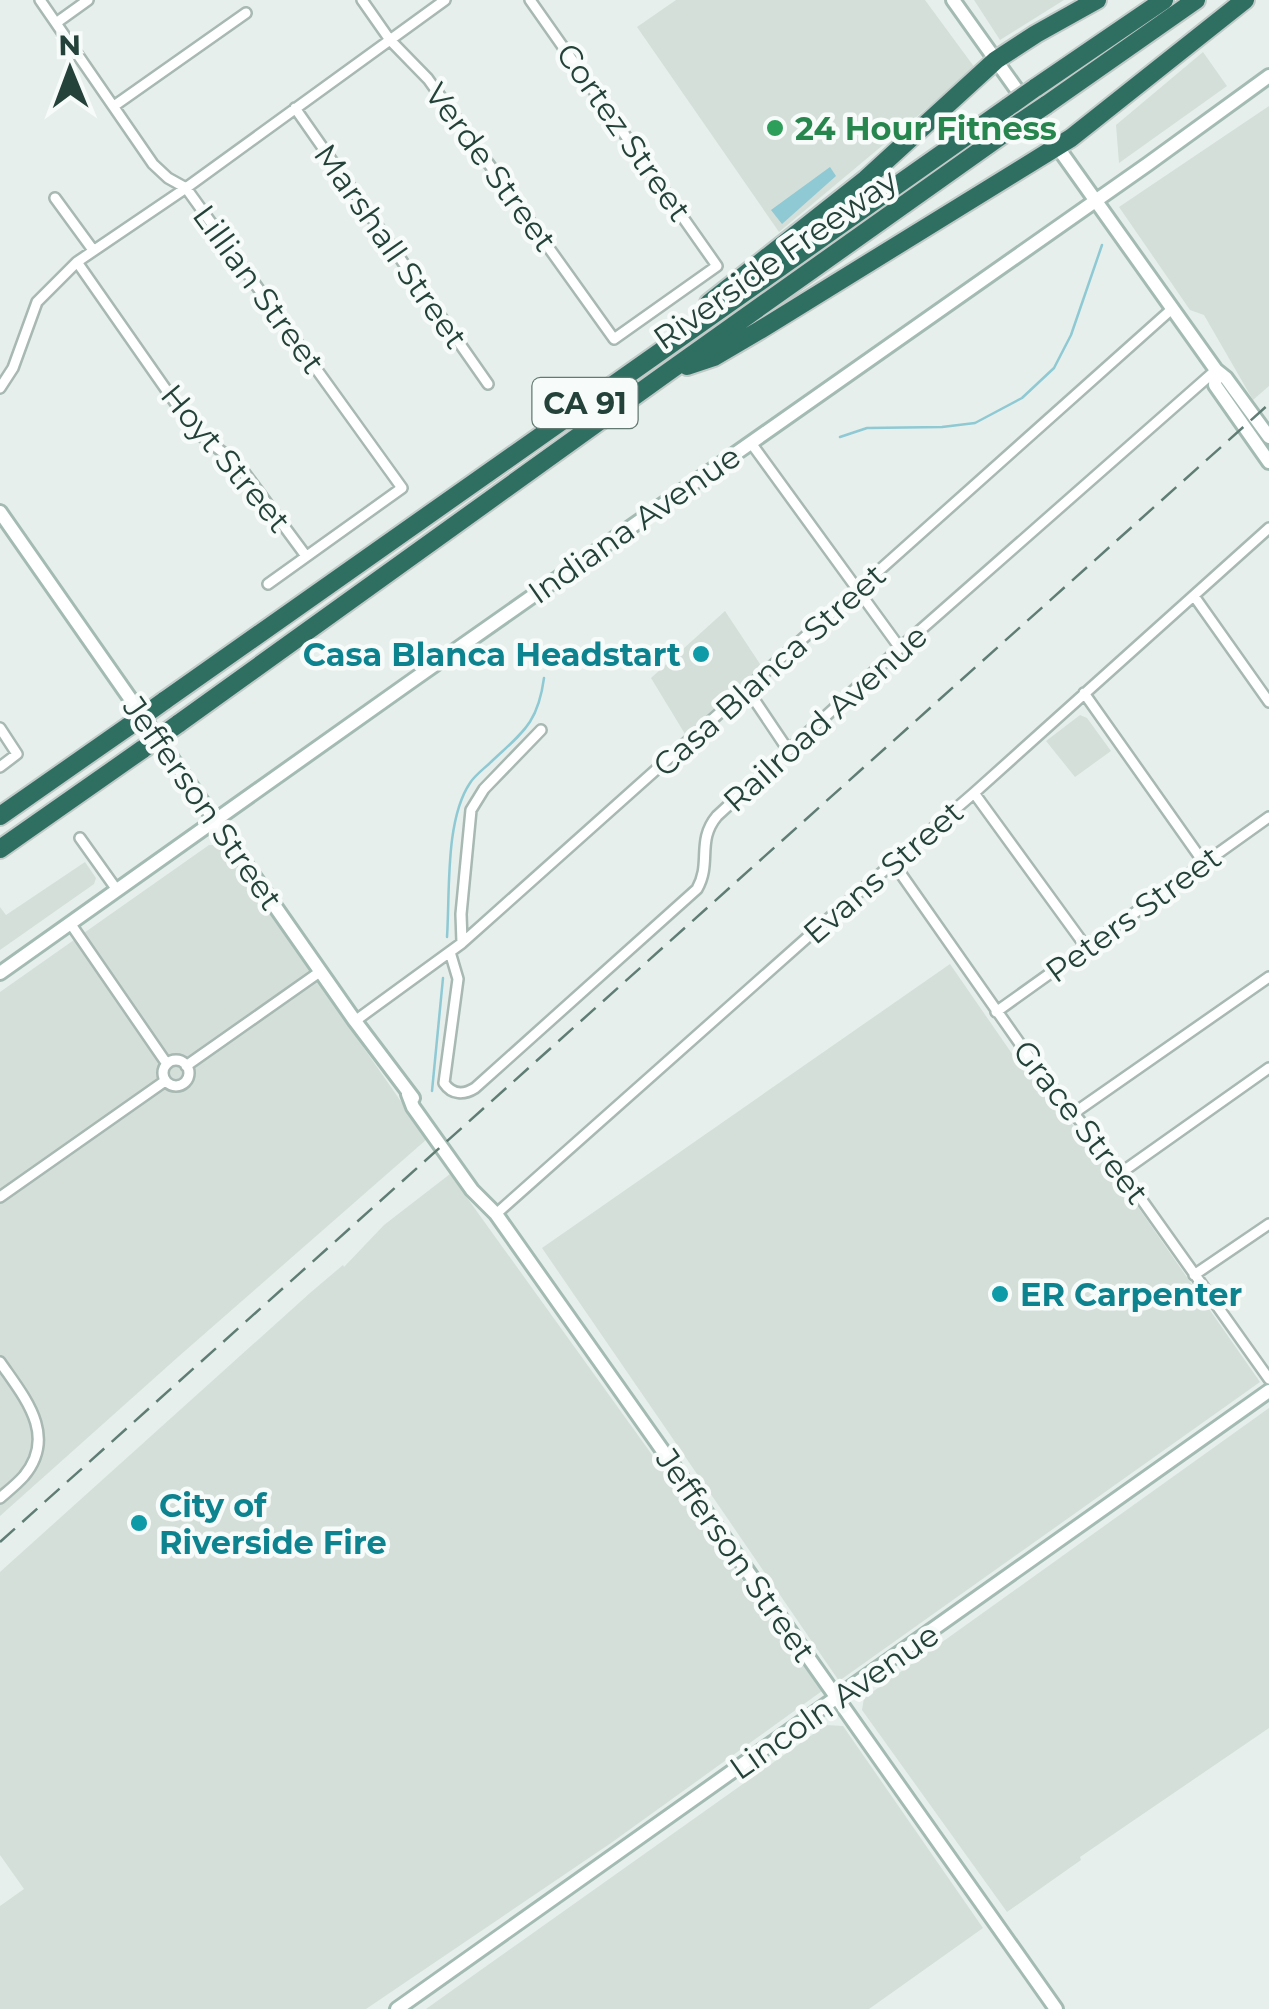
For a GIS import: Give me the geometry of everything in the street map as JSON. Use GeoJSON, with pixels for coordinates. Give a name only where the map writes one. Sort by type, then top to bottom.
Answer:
{"type":"FeatureCollection","features":[{"type":"Feature","properties":{"kind":"highway"},"geometry":{"type":"LineString","coordinates":[[677,338],[689,318],[866,179],[996,60],[1098,0]]}},
{"type":"Feature","properties":{"kind":"highway","name":"Riverside Freeway"},"geometry":{"type":"LineString","coordinates":[[0,816],[1164,0]]}},
{"type":"Feature","properties":{"kind":"highway","name":"Riverside Freeway"},"geometry":{"type":"LineString","coordinates":[[0,850],[1196,0]]}},
{"type":"Feature","properties":{"kind":"highway"},"geometry":{"type":"LineString","coordinates":[[668,372],[714,357],[1058,146],[1245,0]]}},
{"type":"Feature","properties":{"kind":"street","name":"Lillian Street"},"geometry":{"type":"LineString","coordinates":[[40,0],[153,164],[186,188],[402,488],[306,556]]}},
{"type":"Feature","properties":{"kind":"street"},"geometry":{"type":"LineString","coordinates":[[56,22],[88,0]]}},
{"type":"Feature","properties":{"kind":"street","name":"Verde Street"},"geometry":{"type":"LineString","coordinates":[[362,0],[390,40],[428,79],[614,339]]}},
{"type":"Feature","properties":{"kind":"street"},"geometry":{"type":"LineString","coordinates":[[0,388],[13,368],[36,302],[78,262],[444,0]]}},
{"type":"Feature","properties":{"kind":"street","name":"Cortez Street"},"geometry":{"type":"LineString","coordinates":[[530,0],[718,266],[614,339]]}},
{"type":"Feature","properties":{"kind":"street"},"geometry":{"type":"LineString","coordinates":[[953,0],[1216,370],[1269,436]]}},
{"type":"Feature","properties":{"kind":"street"},"geometry":{"type":"LineString","coordinates":[[114,106],[246,13]]}},
{"type":"Feature","properties":{"kind":"street","name":"Indiana Avenue"},"geometry":{"type":"LineString","coordinates":[[0,973],[1269,76]]}},
{"type":"Feature","properties":{"kind":"street","name":"Marshall Street"},"geometry":{"type":"LineString","coordinates":[[295,108],[488,384]]}},
{"type":"Feature","properties":{"kind":"street"},"geometry":{"type":"LineString","coordinates":[[56,198],[93,250]]}},
{"type":"Feature","properties":{"kind":"street","name":"Hoyt Street"},"geometry":{"type":"LineString","coordinates":[[78,262],[194,431],[238,464],[306,556]]}},
{"type":"Feature","properties":{"kind":"street","name":"Casa Blanca Street"},"geometry":{"type":"LineString","coordinates":[[356,1021],[462,943],[1173,308]]}},
{"type":"Feature","properties":{"kind":"street"},"geometry":{"type":"LineString","coordinates":[[1216,370],[1216,385],[1269,462]]}},
{"type":"Feature","properties":{"kind":"street","name":"Railroad Avenue"},"geometry":{"type":"LineString","coordinates":[[450,952],[458,978],[444,1082],[453,1092],[466,1093],[697,889],[705,869],[708,826],[717,816],[900,648],[1216,370]]}},
{"type":"Feature","properties":{"kind":"street"},"geometry":{"type":"LineString","coordinates":[[750,443],[900,648]]}},
{"type":"Feature","properties":{"kind":"street","name":"Jefferson Street"},"geometry":{"type":"LineString","coordinates":[[0,512],[408,1094],[413,1108],[472,1190],[496,1214],[1056,2009]]}},
{"type":"Feature","properties":{"kind":"street","name":"Evans Street"},"geometry":{"type":"LineString","coordinates":[[496,1214],[1269,528]]}},
{"type":"Feature","properties":{"kind":"street"},"geometry":{"type":"LineString","coordinates":[[268,584],[306,556]]}},
{"type":"Feature","properties":{"kind":"street"},"geometry":{"type":"LineString","coordinates":[[1194,596],[1269,702]]}},
{"type":"Feature","properties":{"kind":"street"},"geometry":{"type":"LineString","coordinates":[[748,689],[788,750]]}},
{"type":"Feature","properties":{"kind":"street"},"geometry":{"type":"LineString","coordinates":[[1084,693],[1204,863]]}},
{"type":"Feature","properties":{"kind":"street"},"geometry":{"type":"LineString","coordinates":[[0,728],[18,754],[0,766]]}},
{"type":"Feature","properties":{"kind":"street"},"geometry":{"type":"LineString","coordinates":[[462,943],[470,810],[484,789],[540,730]]}},
{"type":"Feature","properties":{"kind":"street"},"geometry":{"type":"LineString","coordinates":[[974,793],[1086,947]]}},
{"type":"Feature","properties":{"kind":"street","name":"Peters Street"},"geometry":{"type":"LineString","coordinates":[[996,1012],[1269,817]]}},
{"type":"Feature","properties":{"kind":"street"},"geometry":{"type":"LineString","coordinates":[[80,838],[117,890]]}},
{"type":"Feature","properties":{"kind":"street","name":"Grace Street"},"geometry":{"type":"LineString","coordinates":[[894,864],[996,1012],[1122,1172],[1269,1379]]}},
{"type":"Feature","properties":{"kind":"street"},"geometry":{"type":"LineString","coordinates":[[70,923],[167,1064]]}},
{"type":"Feature","properties":{"kind":"street"},"geometry":{"type":"LineString","coordinates":[[186,1066],[321,971]]}},
{"type":"Feature","properties":{"kind":"street"},"geometry":{"type":"LineString","coordinates":[[1074,1113],[1269,977]]}},
{"type":"Feature","properties":{"kind":"street"},"geometry":{"type":"LineString","coordinates":[[175,1060],[186,1066],[188,1078],[184,1084],[176,1086],[165,1081],[162,1074],[167,1064],[175,1060]]}},
{"type":"Feature","properties":{"kind":"street"},"geometry":{"type":"LineString","coordinates":[[1122,1172],[1269,1068]]}},
{"type":"Feature","properties":{"kind":"street"},"geometry":{"type":"LineString","coordinates":[[0,1198],[165,1081]]}},
{"type":"Feature","properties":{"kind":"street"},"geometry":{"type":"LineString","coordinates":[[1194,1275],[1269,1224]]}},
{"type":"Feature","properties":{"kind":"street"},"geometry":{"type":"LineString","coordinates":[[0,1362],[36,1417],[38,1434],[37,1454],[24,1476],[0,1498]]}},
{"type":"Feature","properties":{"kind":"street","name":"Lincoln Avenue"},"geometry":{"type":"LineString","coordinates":[[397,2009],[1269,1391]]}},
{"type":"Feature","properties":{"kind":"shaded area"},"geometry":{"type":"Polygon","coordinates":[[[676,0],[925,0],[975,68],[779,232],[637,27],[676,0]]]}},
{"type":"Feature","properties":{"kind":"shaded area"},"geometry":{"type":"Polygon","coordinates":[[[974,0],[1064,0],[1000,40],[974,0]]]}},
{"type":"Feature","properties":{"kind":"shaded area"},"geometry":{"type":"Polygon","coordinates":[[[1203,52],[1227,86],[1119,163],[1116,125],[1203,52]]]}},
{"type":"Feature","properties":{"kind":"shaded area"},"geometry":{"type":"Polygon","coordinates":[[[1269,106],[1269,386],[1253,400],[1204,315],[1190,310],[1119,207],[1269,106]]]}},
{"type":"Feature","properties":{"kind":"shaded area"},"geometry":{"type":"Polygon","coordinates":[[[725,611],[762,667],[685,734],[651,678],[725,611]]]}},
{"type":"Feature","properties":{"kind":"shaded area"},"geometry":{"type":"Polygon","coordinates":[[[1080,715],[1087,718],[1111,751],[1075,777],[1046,741],[1080,715]]]}},
{"type":"Feature","properties":{"kind":"shaded area"},"geometry":{"type":"Polygon","coordinates":[[[209,845],[223,845],[427,1139],[0,1516],[0,992],[209,845]]]}},
{"type":"Feature","properties":{"kind":"shaded area"},"geometry":{"type":"Polygon","coordinates":[[[85,862],[96,878],[94,884],[0,950],[0,907],[6,915],[85,862]]]}},
{"type":"Feature","properties":{"kind":"shaded area"},"geometry":{"type":"Polygon","coordinates":[[[950,964],[1015,1058],[1115,1174],[1260,1382],[839,1681],[542,1248],[950,964]]]}},
{"type":"Feature","properties":{"kind":"shaded area"},"geometry":{"type":"Polygon","coordinates":[[[450,1174],[822,1691],[611,1843],[366,2009],[0,2009],[0,1906],[24,1889],[0,1855],[0,1572],[310,1293],[344,1267],[384,1225],[450,1174]]]}},
{"type":"Feature","properties":{"kind":"shaded area"},"geometry":{"type":"Polygon","coordinates":[[[1269,1408],[1269,1728],[1080,1857],[1007,1912],[862,1710],[864,1698],[1269,1408]]]}},
{"type":"Feature","properties":{"kind":"shaded area"},"geometry":{"type":"Polygon","coordinates":[[[826,1725],[843,1726],[983,1928],[869,2009],[426,2009],[826,1725]]]}},
{"type":"Feature","properties":{"kind":"water"},"geometry":{"type":"Polygon","coordinates":[[[830,167],[836,176],[782,224],[771,210],[830,167]]]}},
{"type":"Feature","properties":{"kind":"waterway"},"geometry":{"type":"LineString","coordinates":[[840,437],[867,428],[975,423],[1022,398],[1054,368],[1071,335],[1102,245]]}},
{"type":"Feature","properties":{"kind":"waterway"},"geometry":{"type":"LineString","coordinates":[[447,937],[450,857],[462,798],[475,777],[527,726],[538,706],[544,678]]}},
{"type":"Feature","properties":{"kind":"waterway"},"geometry":{"type":"LineString","coordinates":[[432,1091],[443,978]]}},
{"type":"Feature","properties":{"kind":"railway"},"geometry":{"type":"LineString","coordinates":[[0,1542],[1269,404]]}},
{"type":"Feature","properties":{"kind":"place","name":"24 Hour Fitness"},"geometry":{"type":"Point","coordinates":[775,128]}},
{"type":"Feature","properties":{"kind":"place","name":"Casa Blanca Headstart"},"geometry":{"type":"Point","coordinates":[701,654]}},
{"type":"Feature","properties":{"kind":"place","name":"ER Carpenter"},"geometry":{"type":"Point","coordinates":[1000,1294]}},
{"type":"Feature","properties":{"kind":"place","name":"City of Riverside Fire"},"geometry":{"type":"Point","coordinates":[139,1523]}}]}
